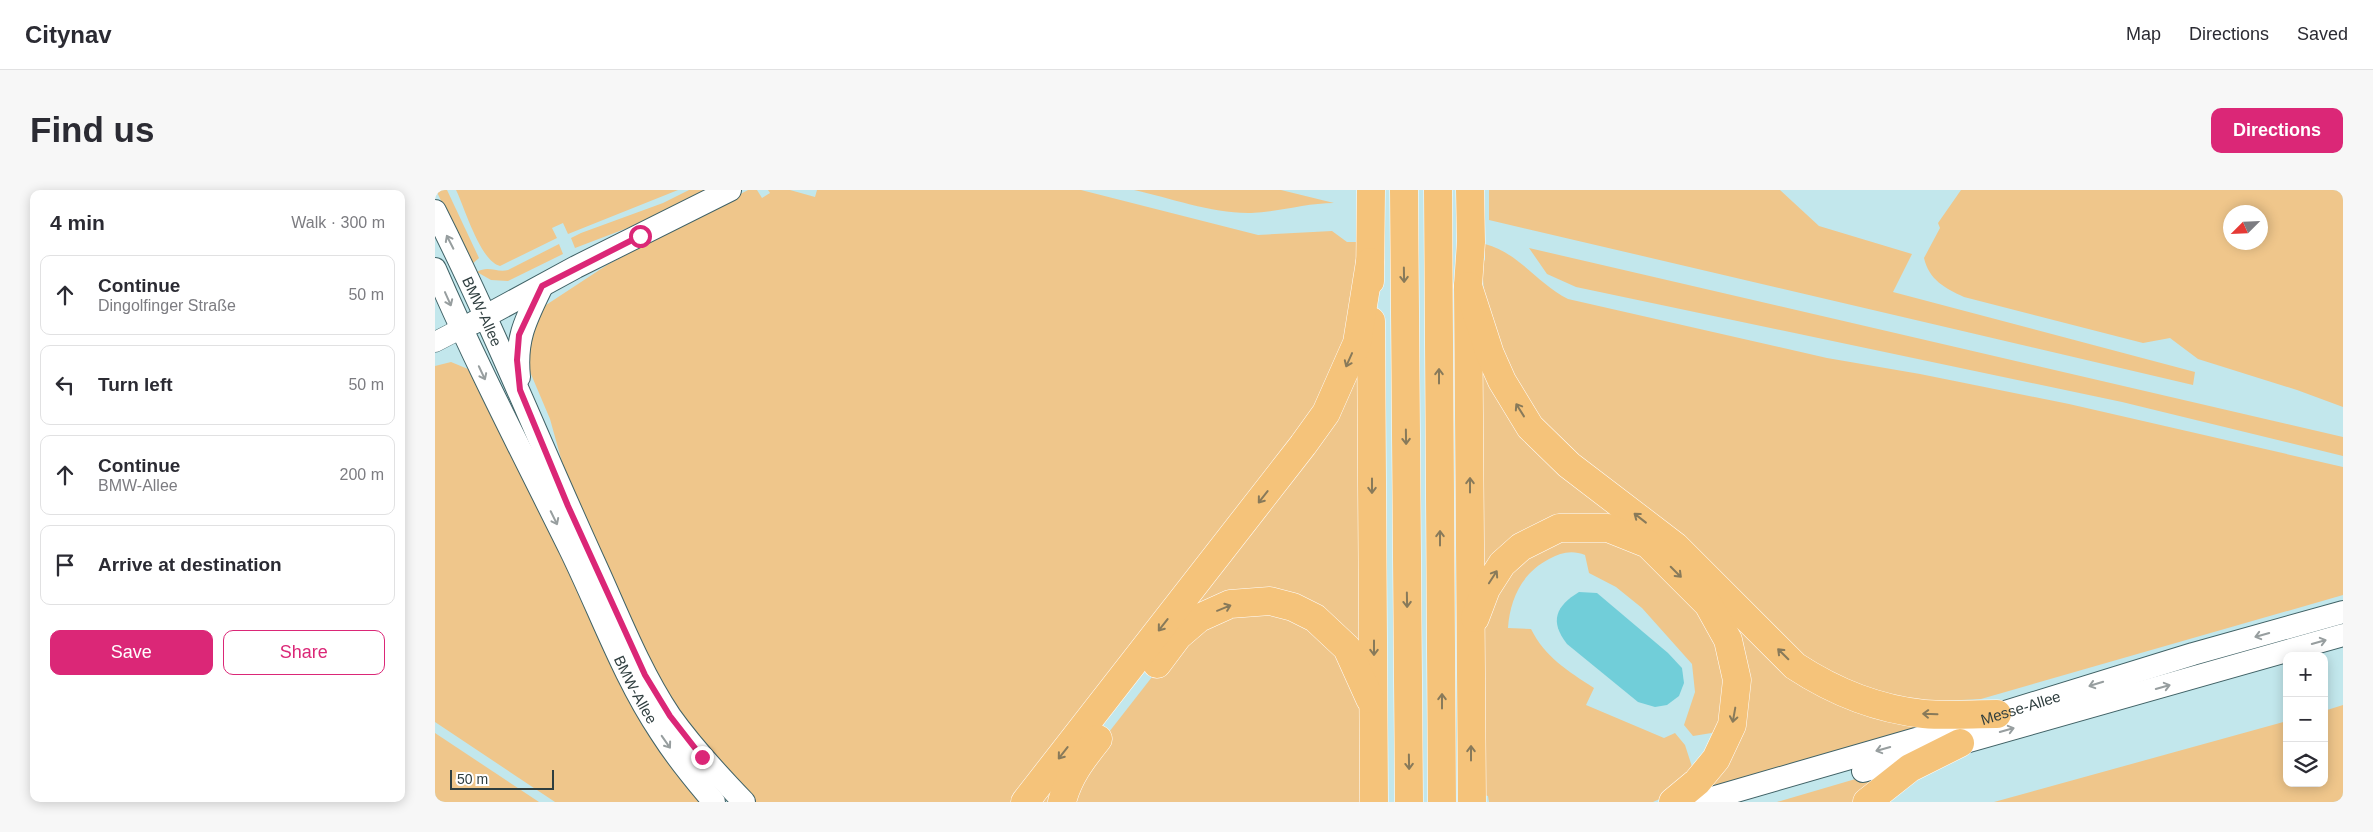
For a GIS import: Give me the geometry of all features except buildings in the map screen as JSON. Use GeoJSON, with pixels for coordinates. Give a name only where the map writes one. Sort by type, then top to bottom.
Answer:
{"type":"FeatureCollection","features":[{"type":"Feature","properties":{"kind":"highway"},"geometry":{"type":"LineString","coordinates":[[1371,190],[1374,802]]}},
{"type":"Feature","properties":{"kind":"highway"},"geometry":{"type":"LineString","coordinates":[[1404,190],[1409,802]]}},
{"type":"Feature","properties":{"kind":"highway"},"geometry":{"type":"LineString","coordinates":[[1438,194],[1442,802]]}},
{"type":"Feature","properties":{"kind":"highway"},"geometry":{"type":"LineString","coordinates":[[1470,197],[1471,242],[1468,286],[1472,802]]}},
{"type":"Feature","properties":{"kind":"highway"},"geometry":{"type":"LineString","coordinates":[[1025,802],[1303,446],[1326,413],[1357,343],[1370,262]]}},
{"type":"Feature","properties":{"kind":"highway"},"geometry":{"type":"LineString","coordinates":[[1468,286],[1489,354],[1502,381],[1530,427],[1569,464],[1675,546],[1795,666],[1819,682],[1866,702],[1923,714],[1997,714]]}},
{"type":"Feature","properties":{"kind":"highway"},"geometry":{"type":"LineString","coordinates":[[1471,639],[1477,612],[1485,589],[1502,564],[1521,547],[1559,528],[1608,528],[1648,544],[1708,604],[1728,640],[1737,680],[1732,725],[1716,758],[1697,782],[1673,802]]}},
{"type":"Feature","properties":{"kind":"highway"},"geometry":{"type":"LineString","coordinates":[[1062,802],[1065,789],[1077,765],[1178,636],[1199,618],[1231,604],[1270,601],[1293,607],[1315,618],[1347,648],[1374,707]]}},
{"type":"Feature","properties":{"kind":"highway"},"geometry":{"type":"LineString","coordinates":[[1867,802],[1910,768],[1960,743]]}},
{"type":"Feature","properties":{"kind":"main road"},"geometry":{"type":"LineString","coordinates":[[462,328],[730,190]]}},
{"type":"Feature","properties":{"kind":"main road","name":"BMW-Allee"},"geometry":{"type":"LineString","coordinates":[[435,211],[520,390],[568,506],[645,675],[670,716],[702,757],[744,802]]}},
{"type":"Feature","properties":{"kind":"main road","name":"BMW-Allee"},"geometry":{"type":"LineString","coordinates":[[435,269],[571,551],[634,687],[660,732],[686,769],[714,802]]}},
{"type":"Feature","properties":{"kind":"main road"},"geometry":{"type":"LineString","coordinates":[[520,390],[517,360],[519,335],[542,286]]}},
{"type":"Feature","properties":{"kind":"main road","name":"Messe-Allee"},"geometry":{"type":"LineString","coordinates":[[1699,802],[2183,657],[2343,612]]}},
{"type":"Feature","properties":{"kind":"main road","name":"Messe-Allee"},"geometry":{"type":"LineString","coordinates":[[1754,802],[2343,635]]}},
{"type":"Feature","properties":{"kind":"street"},"geometry":{"type":"LineString","coordinates":[[435,342],[462,328]]}},
{"type":"Feature","properties":{"kind":"shaded area"},"geometry":{"type":"Polygon","coordinates":[[[436,190],[447,190],[479,258],[471,265],[436,190]]]}},
{"type":"Feature","properties":{"kind":"shaded area"},"geometry":{"type":"Polygon","coordinates":[[[456,190],[678,190],[568,234],[563,223],[552,228],[557,238],[500,266],[486,255],[480,245],[456,190]]]}},
{"type":"Feature","properties":{"kind":"shaded area"},"geometry":{"type":"Polygon","coordinates":[[[689,190],[712,190],[651,219],[575,248],[571,238],[663,203],[689,190]]]}},
{"type":"Feature","properties":{"kind":"shaded area"},"geometry":{"type":"Polygon","coordinates":[[[748,190],[757,190],[762,198],[770,193],[768,190],[790,190],[815,197],[817,190],[1081,190],[1258,235],[1332,231],[1347,242],[1359,242],[1358,285],[1333,384],[1021,802],[755,802],[710,756],[662,686],[567,480],[550,419],[525,360],[539,312],[546,305],[607,265],[748,190]]]}},
{"type":"Feature","properties":{"kind":"shaded area"},"geometry":{"type":"Polygon","coordinates":[[[1134,190],[1281,190],[1334,203],[1237,213],[1207,208],[1134,190]]]}},
{"type":"Feature","properties":{"kind":"shaded area"},"geometry":{"type":"Polygon","coordinates":[[[1489,190],[1780,190],[1819,226],[1912,254],[1893,292],[2195,372],[2193,385],[1489,220],[1489,190]]]}},
{"type":"Feature","properties":{"kind":"shaded area"},"geometry":{"type":"Polygon","coordinates":[[[1961,190],[2343,190],[2343,407],[2297,390],[2198,359],[2170,338],[2143,343],[1964,297],[1950,290],[1934,278],[1926,266],[1924,258],[1940,228],[1938,223],[1961,190]]]}},
{"type":"Feature","properties":{"kind":"shaded area"},"geometry":{"type":"Polygon","coordinates":[[[559,244],[563,254],[508,281],[491,280],[477,272],[485,269],[508,270],[559,244]]]}},
{"type":"Feature","properties":{"kind":"shaded area"},"geometry":{"type":"Polygon","coordinates":[[[1485,244],[1508,254],[1557,293],[1568,299],[1827,358],[1920,374],[2069,404],[2343,467],[2343,595],[1981,699],[1922,702],[1883,696],[1824,673],[1553,438],[1512,382],[1484,294],[1482,262],[1485,260],[1485,244]]]}},
{"type":"Feature","properties":{"kind":"shaded area"},"geometry":{"type":"Polygon","coordinates":[[[1529,248],[2343,437],[2343,456],[2122,402],[1576,287],[1547,274],[1529,248]]]}},
{"type":"Feature","properties":{"kind":"shaded area"},"geometry":{"type":"Polygon","coordinates":[[[1479,340],[1493,374],[1773,655],[1947,719],[1690,798],[1727,752],[1721,610],[1593,521],[1484,582],[1479,340]]]}},
{"type":"Feature","properties":{"kind":"shaded area"},"geometry":{"type":"Polygon","coordinates":[[[1361,343],[1366,671],[1270,596],[1166,641],[1073,761],[1055,802],[1035,802],[1361,343]]]}},
{"type":"Feature","properties":{"kind":"shaded area"},"geometry":{"type":"Polygon","coordinates":[[[451,362],[468,369],[474,379],[702,802],[555,802],[435,722],[435,366],[451,362]]]}},
{"type":"Feature","properties":{"kind":"shaded area"},"geometry":{"type":"Polygon","coordinates":[[[1594,532],[1667,568],[1727,651],[1724,731],[1693,736],[1684,725],[1695,692],[1692,664],[1642,608],[1616,587],[1589,573],[1585,555],[1571,552],[1563,553],[1540,565],[1525,579],[1511,607],[1508,628],[1531,629],[1543,648],[1558,663],[1594,688],[1586,705],[1664,738],[1675,733],[1685,745],[1695,776],[1666,796],[1653,802],[1489,802],[1488,796],[1484,795],[1483,636],[1488,602],[1531,549],[1594,532]]]}},
{"type":"Feature","properties":{"kind":"shaded area"},"geometry":{"type":"Polygon","coordinates":[[[1255,607],[1329,636],[1361,699],[1362,802],[1067,802],[1084,764],[1177,645],[1192,631],[1255,607]]]}},
{"type":"Feature","properties":{"kind":"shaded area"},"geometry":{"type":"Polygon","coordinates":[[[2343,705],[2343,802],[1994,802],[2283,722],[2283,787],[2328,787],[2328,710],[2343,705]]]}},
{"type":"Feature","properties":{"kind":"shaded area"},"geometry":{"type":"Polygon","coordinates":[[[435,733],[539,802],[435,802],[435,733]]]}},
{"type":"Feature","properties":{"kind":"shaded area"},"geometry":{"type":"Polygon","coordinates":[[[1893,768],[1860,802],[1777,802],[1893,768]]]}},
{"type":"Feature","properties":{"kind":"water"},"geometry":{"type":"Polygon","coordinates":[[[1579,592],[1597,593],[1668,653],[1682,668],[1684,683],[1679,696],[1667,705],[1655,707],[1638,702],[1567,644],[1558,628],[1558,615],[1565,603],[1579,592]]]}},
{"type":"Feature","properties":{"kind":"route"},"geometry":{"type":"LineString","coordinates":[[640,236],[542,286],[519,335],[517,360],[520,390],[568,506],[645,675],[670,716],[702,757]]}}]}
